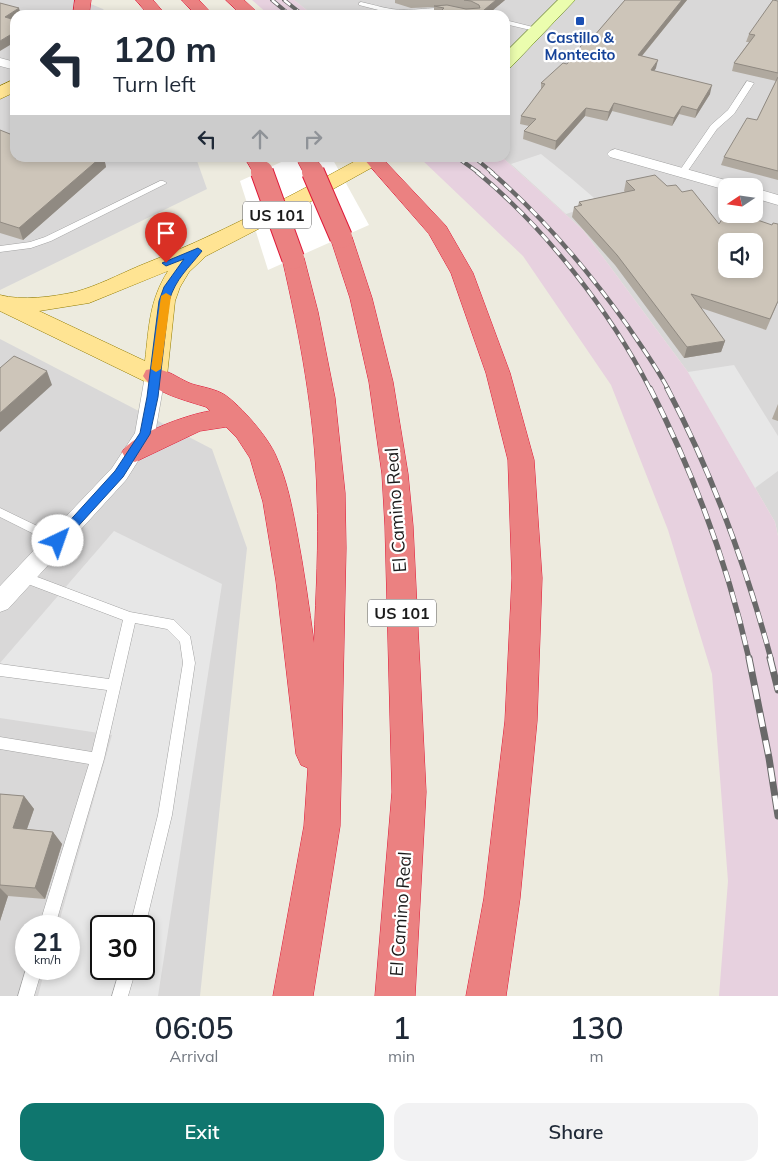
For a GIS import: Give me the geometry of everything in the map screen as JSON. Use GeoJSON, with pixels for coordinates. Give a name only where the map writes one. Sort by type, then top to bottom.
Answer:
{"type":"FeatureCollection","features":[{"type":"Feature","properties":{"kind":"highway"},"geometry":{"type":"LineString","coordinates":[[144,0],[153,10]]}},
{"type":"Feature","properties":{"kind":"highway"},"geometry":{"type":"LineString","coordinates":[[190,0],[200,10]]}},
{"type":"Feature","properties":{"kind":"highway"},"geometry":{"type":"LineString","coordinates":[[234,0],[246,10]]}},
{"type":"Feature","properties":{"kind":"highway","name":"El Camino Real"},"geometry":{"type":"LineString","coordinates":[[308,162],[322,189],[342,237],[361,298],[381,382],[395,474],[400,526],[409,792],[395,996]]}},
{"type":"Feature","properties":{"kind":"highway"},"geometry":{"type":"LineString","coordinates":[[378,162],[438,231],[462,272],[498,373],[521,460],[526,578],[521,721],[502,898],[486,996]]}},
{"type":"Feature","properties":{"kind":"highway","name":"US 101"},"geometry":{"type":"LineString","coordinates":[[258,164],[293,258],[306,312],[322,398],[331,493],[330,673],[322,826],[293,996]]}},
{"type":"Feature","properties":{"kind":"highway"},"geometry":{"type":"LineString","coordinates":[[155,376],[177,388],[215,401],[246,431],[263,456],[277,502],[291,581],[322,826]]}},
{"type":"Feature","properties":{"kind":"highway"},"geometry":{"type":"LineString","coordinates":[[135,452],[176,430],[197,422],[233,417]]}},
{"type":"Feature","properties":{"kind":"main road"},"geometry":{"type":"LineString","coordinates":[[510,58],[567,0]]}},
{"type":"Feature","properties":{"kind":"main road"},"geometry":{"type":"LineString","coordinates":[[3,303],[45,304],[81,298],[198,251],[282,209],[367,162]]}},
{"type":"Feature","properties":{"kind":"main road"},"geometry":{"type":"LineString","coordinates":[[3,303],[155,376],[164,301],[169,287],[181,268],[198,251]]}},
{"type":"Feature","properties":{"kind":"street"},"geometry":{"type":"LineString","coordinates":[[615,154],[718,182]]}},
{"type":"Feature","properties":{"kind":"street"},"geometry":{"type":"LineString","coordinates":[[763,196],[778,200]]}},
{"type":"Feature","properties":{"kind":"street"},"geometry":{"type":"LineString","coordinates":[[0,602],[119,474],[135,452],[145,434],[155,376]]}},
{"type":"Feature","properties":{"kind":"lane"},"geometry":{"type":"LineString","coordinates":[[361,4],[386,10]]}},
{"type":"Feature","properties":{"kind":"lane"},"geometry":{"type":"LineString","coordinates":[[432,10],[452,10]]}},
{"type":"Feature","properties":{"kind":"lane"},"geometry":{"type":"LineString","coordinates":[[510,23],[539,30]]}},
{"type":"Feature","properties":{"kind":"lane"},"geometry":{"type":"LineString","coordinates":[[682,172],[714,127],[731,112],[750,83]]}},
{"type":"Feature","properties":{"kind":"lane"},"geometry":{"type":"LineString","coordinates":[[0,249],[31,245],[48,239],[163,183]]}},
{"type":"Feature","properties":{"kind":"lane"},"geometry":{"type":"LineString","coordinates":[[0,512],[58,541]]}},
{"type":"Feature","properties":{"kind":"lane"},"geometry":{"type":"LineString","coordinates":[[24,577],[130,617],[170,624],[186,640],[189,663],[165,815],[141,915]]}},
{"type":"Feature","properties":{"kind":"lane"},"geometry":{"type":"LineString","coordinates":[[50,915],[96,759],[130,617]]}},
{"type":"Feature","properties":{"kind":"lane"},"geometry":{"type":"LineString","coordinates":[[0,670],[114,685]]}},
{"type":"Feature","properties":{"kind":"lane"},"geometry":{"type":"LineString","coordinates":[[0,743],[96,759]]}},
{"type":"Feature","properties":{"kind":"lane"},"geometry":{"type":"LineString","coordinates":[[26,996],[31,980]]}},
{"type":"Feature","properties":{"kind":"lane"},"geometry":{"type":"LineString","coordinates":[[120,996],[125,980]]}},
{"type":"Feature","properties":{"kind":"shaded area"},"geometry":{"type":"Polygon","coordinates":[[[0,0],[81,0],[104,10],[10,10],[10,162],[197,162],[207,189],[0,290],[0,0]]]}},
{"type":"Feature","properties":{"kind":"shaded area"},"geometry":{"type":"Polygon","coordinates":[[[252,0],[294,0],[307,10],[263,10],[252,0]]]}},
{"type":"Feature","properties":{"kind":"shaded area"},"geometry":{"type":"Polygon","coordinates":[[[294,0],[778,0],[778,536],[775,522],[688,372],[583,230],[507,162],[510,162],[510,10],[307,10],[294,0]]]}},
{"type":"Feature","properties":{"kind":"shaded area"},"geometry":{"type":"Polygon","coordinates":[[[541,154],[600,203],[566,214],[511,164],[541,154]]]}},
{"type":"Feature","properties":{"kind":"shaded area"},"geometry":{"type":"Polygon","coordinates":[[[424,162],[507,162],[583,230],[688,372],[775,522],[778,536],[778,996],[719,996],[728,881],[712,674],[668,530],[611,385],[523,256],[424,162]]]}},
{"type":"Feature","properties":{"kind":"shaded area"},"geometry":{"type":"Polygon","coordinates":[[[0,339],[212,449],[247,548],[200,996],[0,996],[0,339]]]}},
{"type":"Feature","properties":{"kind":"shaded area"},"geometry":{"type":"Polygon","coordinates":[[[734,365],[778,436],[778,471],[755,488],[688,372],[734,365]]]}},
{"type":"Feature","properties":{"kind":"shaded area"},"geometry":{"type":"Polygon","coordinates":[[[114,531],[222,584],[158,996],[38,996],[42,980],[80,980],[80,915],[61,915],[112,735],[0,718],[0,663],[114,531]]]}},
{"type":"Feature","properties":{"kind":"pier"},"geometry":{"type":"Polygon","coordinates":[[[281,162],[334,162],[369,225],[268,270],[240,181],[281,162]]]}},
{"type":"Feature","properties":{"kind":"building"},"geometry":{"type":"Polygon","coordinates":[[[464,0],[496,0],[484,10],[442,10],[444,8],[434,6],[447,5],[466,9],[480,8],[479,5],[464,0]]]}},
{"type":"Feature","properties":{"kind":"building"},"geometry":{"type":"Polygon","coordinates":[[[625,0],[682,0],[638,55],[658,60],[651,70],[712,85],[697,110],[682,106],[674,118],[614,103],[609,112],[586,108],[556,141],[524,131],[536,119],[521,116],[545,84],[541,83],[563,63],[567,64],[584,42],[588,43],[625,0]]]}},
{"type":"Feature","properties":{"kind":"building"},"geometry":{"type":"Polygon","coordinates":[[[773,0],[778,1],[778,73],[734,63],[755,35],[749,34],[773,0]]]}},
{"type":"Feature","properties":{"kind":"building"},"geometry":{"type":"Polygon","coordinates":[[[0,3],[19,8],[10,10],[10,14],[5,17],[10,18],[10,35],[0,41],[0,3]]]}},
{"type":"Feature","properties":{"kind":"building"},"geometry":{"type":"Polygon","coordinates":[[[778,77],[778,171],[724,157],[747,118],[757,120],[778,77]]]}},
{"type":"Feature","properties":{"kind":"building"},"geometry":{"type":"Polygon","coordinates":[[[0,130],[10,134],[10,162],[95,162],[19,228],[0,222],[0,130]]]}},
{"type":"Feature","properties":{"kind":"building"},"geometry":{"type":"Polygon","coordinates":[[[655,175],[667,186],[676,185],[682,192],[692,190],[719,224],[763,222],[772,225],[773,223],[778,224],[778,301],[770,319],[691,294],[725,341],[687,347],[617,255],[574,207],[582,205],[579,202],[635,190],[626,181],[655,175]]]}},
{"type":"Feature","properties":{"kind":"building"},"geometry":{"type":"Polygon","coordinates":[[[14,356],[47,371],[0,413],[0,368],[14,356]]]}},
{"type":"Feature","properties":{"kind":"building"},"geometry":{"type":"Polygon","coordinates":[[[0,794],[24,796],[13,828],[53,832],[35,888],[0,885],[0,794]]]}},
{"type":"Feature","properties":{"kind":"railway"},"geometry":{"type":"LineString","coordinates":[[272,0],[284,10]]}},
{"type":"Feature","properties":{"kind":"railway"},"geometry":{"type":"LineString","coordinates":[[284,0],[297,10]]}},
{"type":"Feature","properties":{"kind":"railway"},"geometry":{"type":"LineString","coordinates":[[464,162],[479,173]]}},
{"type":"Feature","properties":{"kind":"railway"},"geometry":{"type":"LineString","coordinates":[[480,162],[493,173]]}},
{"type":"Feature","properties":{"kind":"railway"},"geometry":{"type":"LineString","coordinates":[[477,172],[527,219],[574,272],[616,330],[650,389]]}},
{"type":"Feature","properties":{"kind":"railway"},"geometry":{"type":"LineString","coordinates":[[491,172],[529,207],[564,244],[627,325],[668,389]]}},
{"type":"Feature","properties":{"kind":"railway"},"geometry":{"type":"LineString","coordinates":[[650,388],[681,453],[708,520],[731,589],[749,659]]}},
{"type":"Feature","properties":{"kind":"railway"},"geometry":{"type":"LineString","coordinates":[[667,388],[699,453],[726,520],[751,589],[771,659]]}},
{"type":"Feature","properties":{"kind":"railway"},"geometry":{"type":"LineString","coordinates":[[749,658],[769,758],[778,816]]}},
{"type":"Feature","properties":{"kind":"railway"},"geometry":{"type":"LineString","coordinates":[[770,658],[778,690]]}},
{"type":"Feature","properties":{"kind":"slow traffic"},"geometry":{"type":"LineString","coordinates":[[156,369],[166,296]]}},
{"type":"Feature","properties":{"kind":"place","name":"Castillo & Montecito"},"geometry":{"type":"Point","coordinates":[580,21]}},
{"type":"Feature","properties":{"kind":"route"},"geometry":{"type":"LineString","coordinates":[[58,541],[119,474],[145,434],[152,397],[164,301],[169,287],[181,268],[198,251],[166,263]]}}]}
